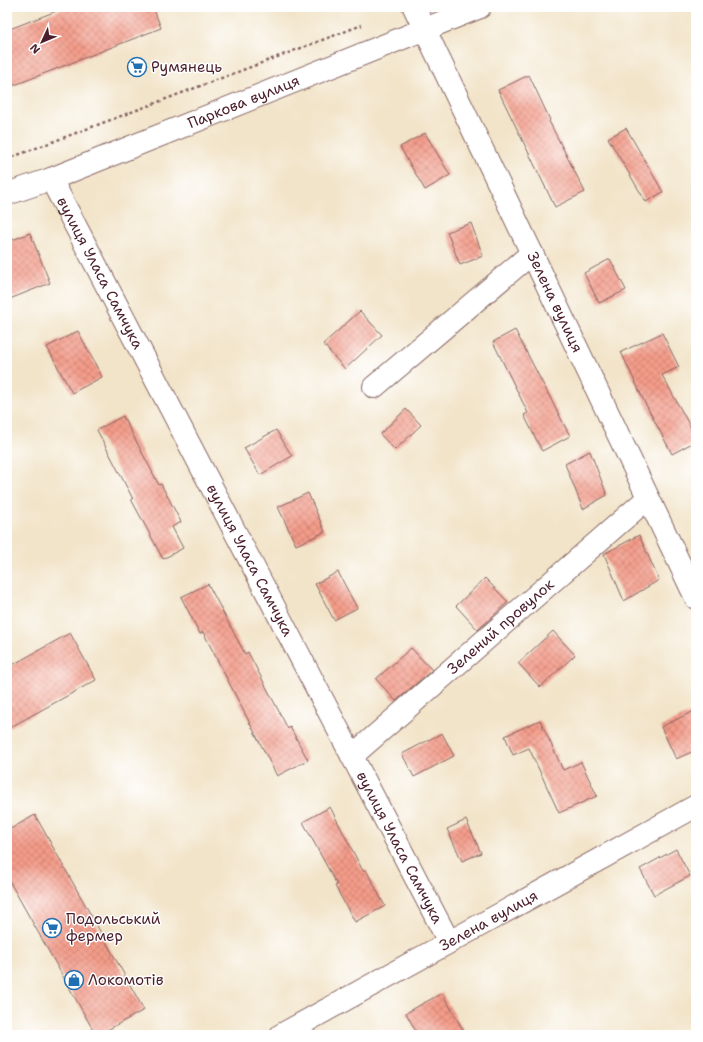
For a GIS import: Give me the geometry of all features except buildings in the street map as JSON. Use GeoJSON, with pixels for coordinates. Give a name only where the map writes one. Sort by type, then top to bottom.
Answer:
{"type":"FeatureCollection","features":[{"type":"Feature","properties":{"kind":"street","name":"Зелена вулиця"},"geometry":{"type":"LineString","coordinates":[[414,7],[696,598]]}},
{"type":"Feature","properties":{"kind":"street","name":"Паркова вулиця"},"geometry":{"type":"LineString","coordinates":[[7,194],[51,179],[480,7]]}},
{"type":"Feature","properties":{"kind":"street","name":"вулиця Уласа Самчука"},"geometry":{"type":"LineString","coordinates":[[51,179],[449,942]]}},
{"type":"Feature","properties":{"kind":"street"},"geometry":{"type":"LineString","coordinates":[[374,387],[532,253]]}},
{"type":"Feature","properties":{"kind":"street","name":"Зелений провулок"},"geometry":{"type":"LineString","coordinates":[[352,756],[648,498]]}},
{"type":"Feature","properties":{"kind":"street","name":"Зелена вулиця"},"geometry":{"type":"LineString","coordinates":[[281,1035],[696,806]]}},
{"type":"Feature","properties":{"kind":"path"},"geometry":{"type":"LineString","coordinates":[[7,160],[369,22]]}},
{"type":"Feature","properties":{"kind":"place","name":"Румянець"},"geometry":{"type":"Point","coordinates":[137,67]}},
{"type":"Feature","properties":{"kind":"place","name":"Подольський фермер"},"geometry":{"type":"Point","coordinates":[52,928]}},
{"type":"Feature","properties":{"kind":"place","name":"Локомотiв"},"geometry":{"type":"Point","coordinates":[74,980]}}]}
